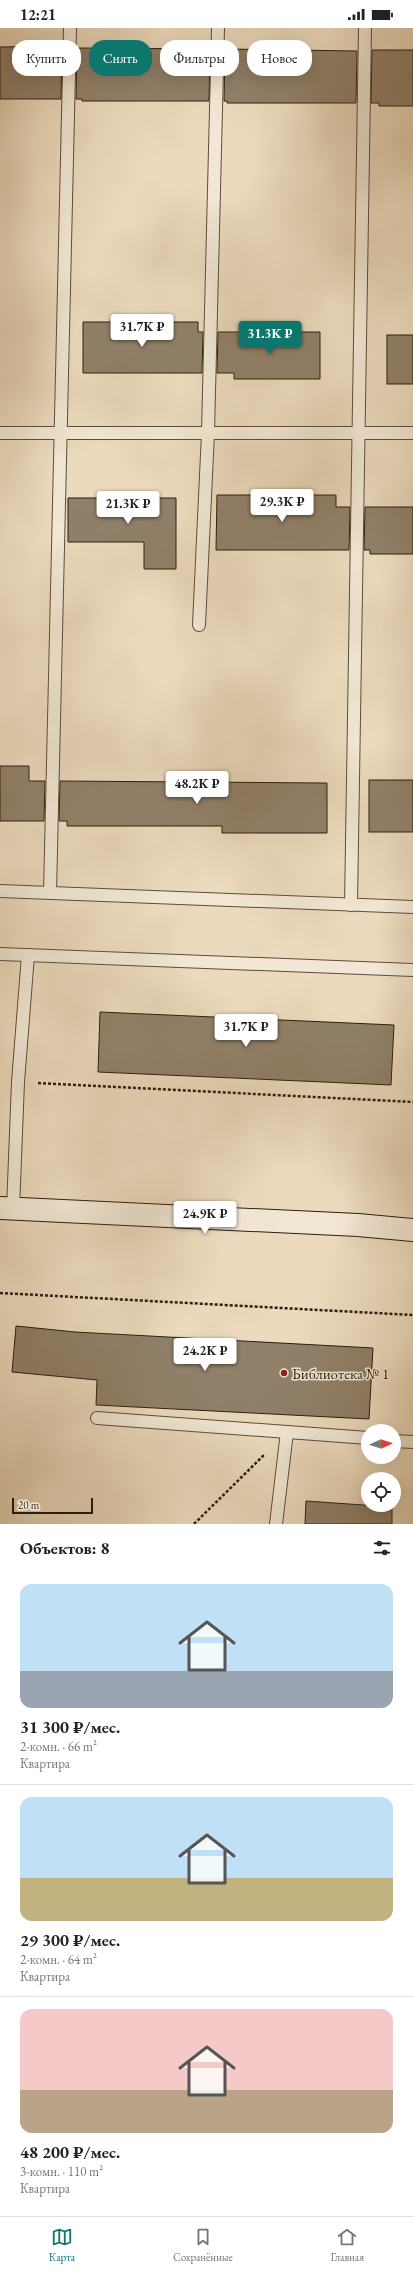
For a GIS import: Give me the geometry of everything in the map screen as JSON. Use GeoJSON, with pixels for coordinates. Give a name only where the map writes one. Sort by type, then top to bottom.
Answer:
{"type":"FeatureCollection","features":[{"type":"Feature","properties":{"kind":"main road"},"geometry":{"type":"LineString","coordinates":[[7,1208],[358,1225],[413,1230]]}},
{"type":"Feature","properties":{"kind":"lane"},"geometry":{"type":"LineString","coordinates":[[50,893],[70,28]]}},
{"type":"Feature","properties":{"kind":"lane"},"geometry":{"type":"LineString","coordinates":[[199,625],[208,433],[218,28]]}},
{"type":"Feature","properties":{"kind":"lane"},"geometry":{"type":"LineString","coordinates":[[351,904],[365,28]]}},
{"type":"Feature","properties":{"kind":"lane"},"geometry":{"type":"LineString","coordinates":[[0,433],[413,433]]}},
{"type":"Feature","properties":{"kind":"lane"},"geometry":{"type":"LineString","coordinates":[[0,891],[413,907]]}},
{"type":"Feature","properties":{"kind":"lane"},"geometry":{"type":"LineString","coordinates":[[0,954],[413,970]]}},
{"type":"Feature","properties":{"kind":"lane"},"geometry":{"type":"LineString","coordinates":[[7,1208],[28,955]]}},
{"type":"Feature","properties":{"kind":"lane"},"geometry":{"type":"LineString","coordinates":[[97,1418],[361,1437]]}},
{"type":"Feature","properties":{"kind":"lane"},"geometry":{"type":"LineString","coordinates":[[276,1524],[287,1432]]}},
{"type":"Feature","properties":{"kind":"lane"},"geometry":{"type":"LineString","coordinates":[[401,1441],[413,1442]]}},
{"type":"Feature","properties":{"kind":"path"},"geometry":{"type":"LineString","coordinates":[[18,1082],[413,1102]]}},
{"type":"Feature","properties":{"kind":"path"},"geometry":{"type":"LineString","coordinates":[[0,1293],[413,1315]]}},
{"type":"Feature","properties":{"kind":"path"},"geometry":{"type":"LineString","coordinates":[[194,1524],[287,1432]]}},
{"type":"Feature","properties":{"kind":"building"},"geometry":{"type":"Polygon","coordinates":[[[0,47],[12,47],[12,76],[61,76],[61,99],[0,99],[0,47]]]}},
{"type":"Feature","properties":{"kind":"building"},"geometry":{"type":"Polygon","coordinates":[[[81,48],[89,48],[89,76],[152,76],[152,49],[160,49],[160,76],[209,76],[209,101],[82,101],[82,99],[76,99],[76,76],[81,76],[81,48]]]}},
{"type":"Feature","properties":{"kind":"building"},"geometry":{"type":"Polygon","coordinates":[[[239,49],[247,49],[247,76],[312,76],[312,50],[357,51],[356,103],[227,103],[227,101],[224,101],[224,76],[239,76],[239,49]]]}},
{"type":"Feature","properties":{"kind":"building"},"geometry":{"type":"Polygon","coordinates":[[[372,50],[413,50],[413,106],[379,106],[379,103],[371,103],[372,50]]]}},
{"type":"Feature","properties":{"kind":"building"},"geometry":{"type":"Polygon","coordinates":[[[83,322],[198,322],[198,332],[203,332],[202,373],[83,373],[83,322]]]}},
{"type":"Feature","properties":{"kind":"building"},"geometry":{"type":"Polygon","coordinates":[[[218,332],[320,332],[320,379],[234,379],[234,373],[217,373],[218,332]]]}},
{"type":"Feature","properties":{"kind":"building"},"geometry":{"type":"Polygon","coordinates":[[[387,335],[413,335],[413,384],[387,384],[387,335]]]}},
{"type":"Feature","properties":{"kind":"building"},"geometry":{"type":"Polygon","coordinates":[[[217,495],[336,495],[336,507],[350,507],[349,550],[216,550],[217,495]]]}},
{"type":"Feature","properties":{"kind":"building"},"geometry":{"type":"Polygon","coordinates":[[[68,498],[176,498],[176,569],[144,569],[144,542],[68,542],[68,498]]]}},
{"type":"Feature","properties":{"kind":"building"},"geometry":{"type":"Polygon","coordinates":[[[365,507],[413,507],[413,554],[370,554],[370,550],[364,550],[365,507]]]}},
{"type":"Feature","properties":{"kind":"building"},"geometry":{"type":"Polygon","coordinates":[[[0,766],[29,766],[29,781],[45,781],[44,821],[0,821],[0,766]]]}},
{"type":"Feature","properties":{"kind":"building"},"geometry":{"type":"Polygon","coordinates":[[[369,780],[413,780],[413,832],[369,832],[369,780]]]}},
{"type":"Feature","properties":{"kind":"building"},"geometry":{"type":"Polygon","coordinates":[[[60,781],[327,783],[327,833],[222,833],[222,826],[67,826],[67,821],[59,821],[60,781]]]}},
{"type":"Feature","properties":{"kind":"building"},"geometry":{"type":"Polygon","coordinates":[[[100,1012],[394,1025],[391,1085],[98,1072],[100,1012]]]}},
{"type":"Feature","properties":{"kind":"building"},"geometry":{"type":"Polygon","coordinates":[[[16,1326],[75,1332],[373,1348],[369,1419],[96,1405],[97,1380],[12,1372],[16,1326]]]}},
{"type":"Feature","properties":{"kind":"building"},"geometry":{"type":"Polygon","coordinates":[[[306,1501],[361,1505],[361,1512],[392,1512],[392,1524],[305,1524],[306,1501]]]}},
{"type":"Feature","properties":{"kind":"place","name":"Библиотека № 1"},"geometry":{"type":"Point","coordinates":[284,1373]}}]}
